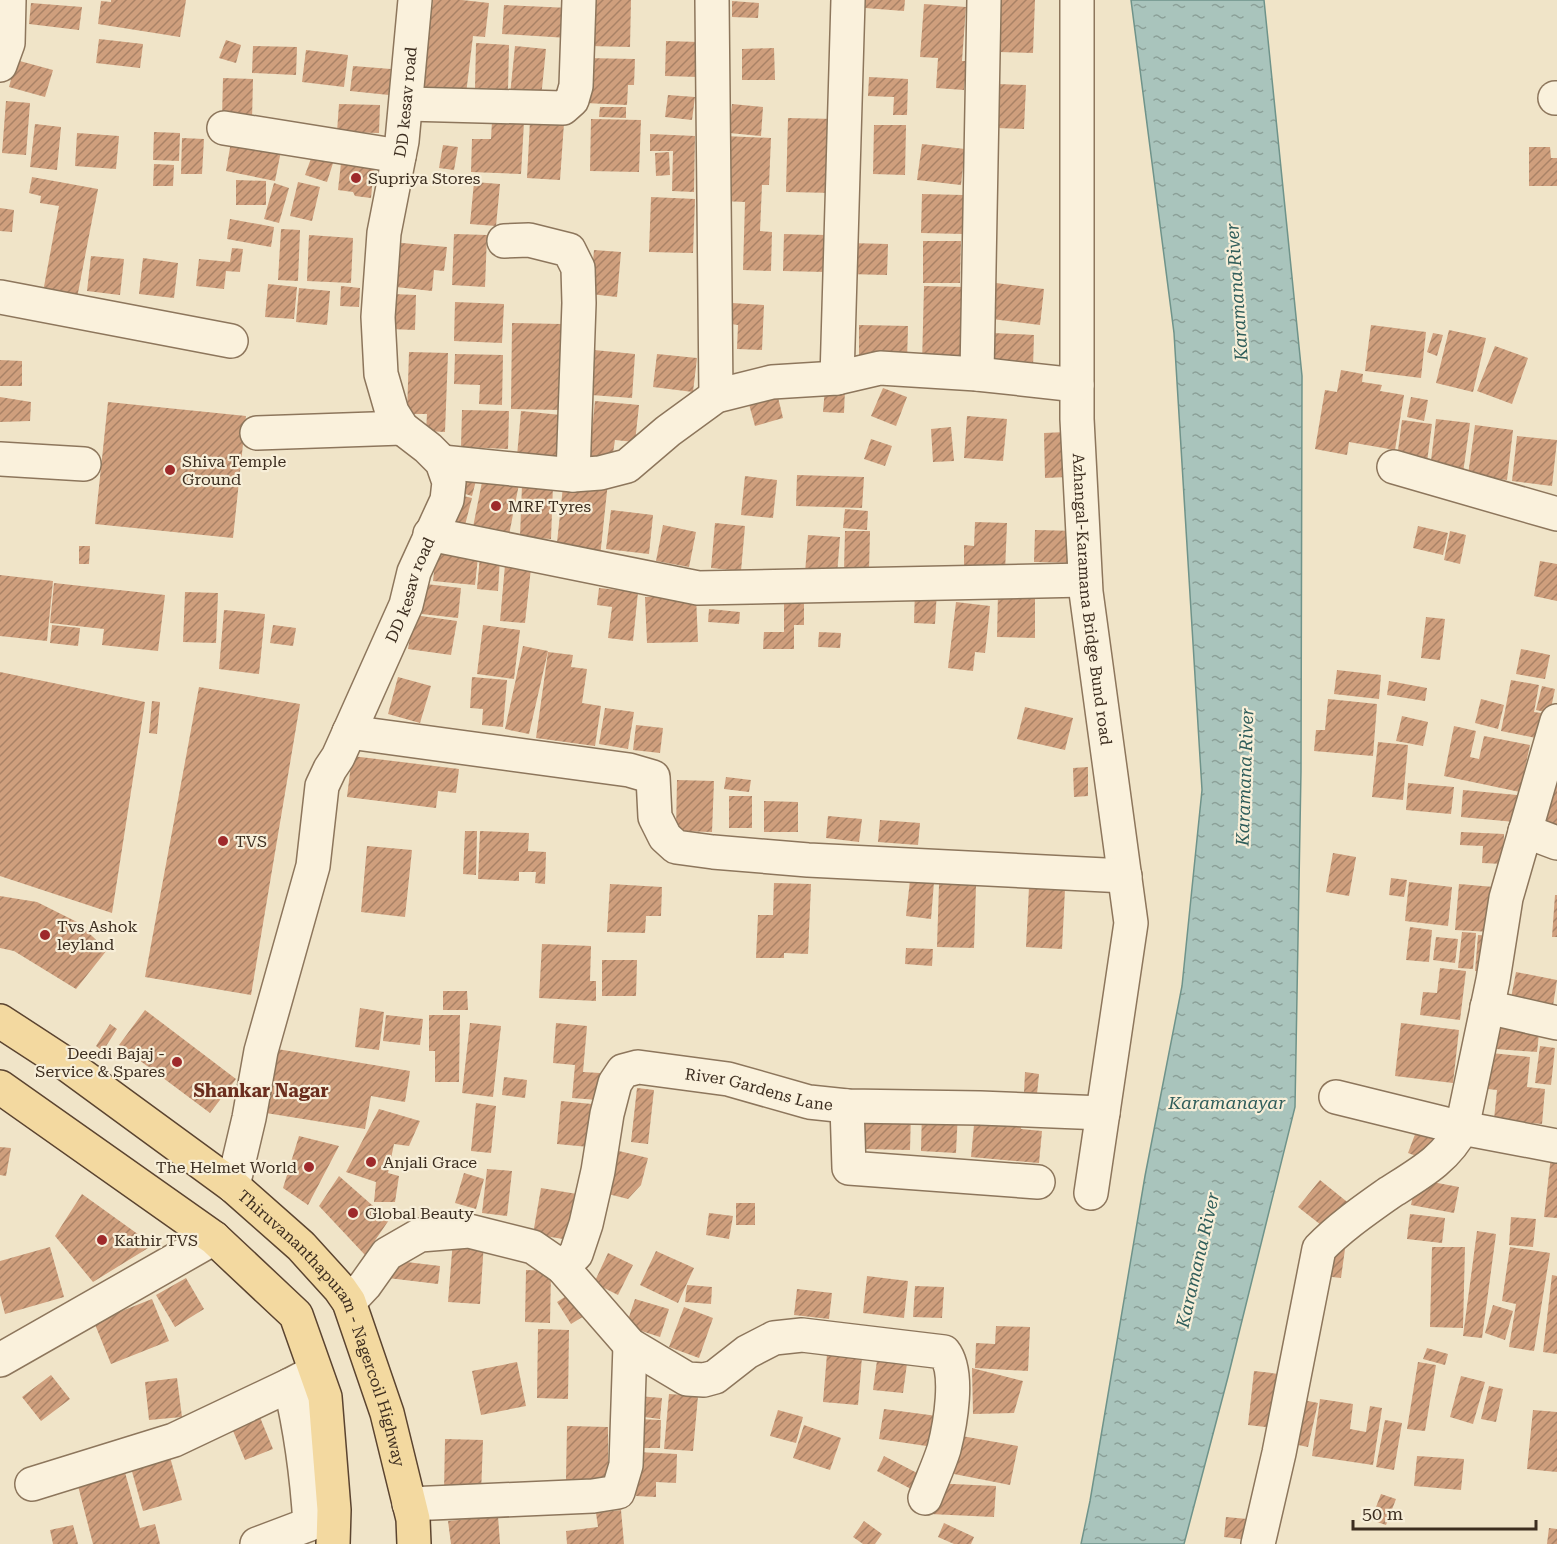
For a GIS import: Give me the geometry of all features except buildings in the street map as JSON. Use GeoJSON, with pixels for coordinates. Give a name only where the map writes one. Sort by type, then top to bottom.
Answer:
{"type":"FeatureCollection","features":[{"type":"Feature","properties":{"kind":"main road","name":"Thiruvananthapuram - Nagercoil Highway"},"geometry":{"type":"LineString","coordinates":[[0,1020],[69,1066],[233,1186],[302,1246],[340,1289],[349,1302],[387,1413],[413,1519],[414,1544]]}},
{"type":"Feature","properties":{"kind":"main road","name":"Thiruvananthapuram - Nagercoil Highway"},"geometry":{"type":"LineString","coordinates":[[0,1087],[214,1238],[296,1314],[303,1378],[325,1397],[334,1510],[333,1544]]}},
{"type":"Feature","properties":{"kind":"street"},"geometry":{"type":"LineString","coordinates":[[0,64],[8,43],[9,0]]}},
{"type":"Feature","properties":{"kind":"street","name":"DD kesav road"},"geometry":{"type":"LineString","coordinates":[[233,1186],[249,1118],[261,1051],[313,866],[322,786],[349,732],[406,604],[414,572],[447,500],[449,482],[442,462],[402,428],[392,412],[381,374],[378,317],[384,233],[407,104],[415,0]]}},
{"type":"Feature","properties":{"kind":"street"},"geometry":{"type":"LineString","coordinates":[[407,104],[563,108],[572,100],[576,86],[579,0]]}},
{"type":"Feature","properties":{"kind":"street"},"geometry":{"type":"LineString","coordinates":[[712,0],[716,396]]}},
{"type":"Feature","properties":{"kind":"street"},"geometry":{"type":"LineString","coordinates":[[837,378],[848,0]]}},
{"type":"Feature","properties":{"kind":"street"},"geometry":{"type":"LineString","coordinates":[[977,374],[984,0]]}},
{"type":"Feature","properties":{"kind":"street","name":"Azhangal-Karamana Bridge Bund road"},"geometry":{"type":"LineString","coordinates":[[1077,0],[1077,419],[1085,580],[1131,923],[1091,1193]]}},
{"type":"Feature","properties":{"kind":"street"},"geometry":{"type":"LineString","coordinates":[[224,128],[399,156]]}},
{"type":"Feature","properties":{"kind":"street"},"geometry":{"type":"LineString","coordinates":[[504,242],[529,240],[569,250],[578,268],[579,303],[573,475]]}},
{"type":"Feature","properties":{"kind":"street"},"geometry":{"type":"LineString","coordinates":[[0,297],[231,341]]}},
{"type":"Feature","properties":{"kind":"street"},"geometry":{"type":"LineString","coordinates":[[442,462],[573,475],[600,473],[627,466],[668,431],[716,396],[772,381],[837,378],[880,368],[977,374],[1077,385]]}},
{"type":"Feature","properties":{"kind":"street"},"geometry":{"type":"LineString","coordinates":[[257,433],[402,428]]}},
{"type":"Feature","properties":{"kind":"street"},"geometry":{"type":"LineString","coordinates":[[0,459],[84,464]]}},
{"type":"Feature","properties":{"kind":"street"},"geometry":{"type":"LineString","coordinates":[[1394,467],[1557,514]]}},
{"type":"Feature","properties":{"kind":"street"},"geometry":{"type":"LineString","coordinates":[[430,534],[698,588],[1085,580]]}},
{"type":"Feature","properties":{"kind":"street"},"geometry":{"type":"LineString","coordinates":[[1258,1544],[1279,1453],[1319,1249],[1329,1238],[1373,1204],[1434,1163],[1454,1144],[1462,1128],[1487,1007],[1506,898],[1557,721]]}},
{"type":"Feature","properties":{"kind":"street"},"geometry":{"type":"LineString","coordinates":[[349,732],[629,770],[653,777],[656,817],[665,837],[676,847],[808,860],[1125,876]]}},
{"type":"Feature","properties":{"kind":"street"},"geometry":{"type":"LineString","coordinates":[[1525,831],[1557,843]]}},
{"type":"Feature","properties":{"kind":"street"},"geometry":{"type":"LineString","coordinates":[[1487,1007],[1557,1023]]}},
{"type":"Feature","properties":{"kind":"street","name":"River Gardens Lane"},"geometry":{"type":"LineString","coordinates":[[562,1267],[576,1254],[586,1224],[598,1172],[607,1114],[615,1083],[623,1071],[638,1068],[728,1079],[809,1102],[847,1106],[1103,1113]]}},
{"type":"Feature","properties":{"kind":"street"},"geometry":{"type":"LineString","coordinates":[[1336,1097],[1462,1128],[1557,1146]]}},
{"type":"Feature","properties":{"kind":"street"},"geometry":{"type":"LineString","coordinates":[[847,1106],[849,1168],[1038,1182]]}},
{"type":"Feature","properties":{"kind":"street"},"geometry":{"type":"LineString","coordinates":[[349,1302],[365,1285],[387,1254],[420,1235],[469,1231],[533,1247],[562,1267],[630,1345],[687,1379],[704,1380],[715,1377],[747,1352],[774,1338],[802,1335],[944,1352],[950,1359],[952,1376],[950,1415],[943,1450],[925,1498]]}},
{"type":"Feature","properties":{"kind":"street"},"geometry":{"type":"LineString","coordinates":[[0,1360],[214,1238]]}},
{"type":"Feature","properties":{"kind":"street"},"geometry":{"type":"LineString","coordinates":[[409,1504],[593,1496],[618,1492],[626,1465],[630,1345]]}},
{"type":"Feature","properties":{"kind":"street"},"geometry":{"type":"LineString","coordinates":[[32,1484],[174,1440],[303,1378],[301,1432],[308,1482],[310,1524],[257,1544]]}},
{"type":"Feature","properties":{"kind":"water","name":"Karamanayar"},"geometry":{"type":"Polygon","coordinates":[[[1131,0],[1264,0],[1302,376],[1301,771],[1295,1107],[1184,1544],[1081,1544],[1145,1176],[1182,986],[1202,790],[1174,333],[1131,0]]]}},
{"type":"Feature","properties":{"kind":"place","name":"Supriya Stores"},"geometry":{"type":"Point","coordinates":[356,178]}},
{"type":"Feature","properties":{"kind":"place","name":"Shiva Temple Ground"},"geometry":{"type":"Point","coordinates":[170,470]}},
{"type":"Feature","properties":{"kind":"place","name":"MRF Tyres"},"geometry":{"type":"Point","coordinates":[496,506]}},
{"type":"Feature","properties":{"kind":"place","name":"TVS"},"geometry":{"type":"Point","coordinates":[223,841]}},
{"type":"Feature","properties":{"kind":"place","name":"Tvs Ashok leyland"},"geometry":{"type":"Point","coordinates":[45,935]}},
{"type":"Feature","properties":{"kind":"place","name":"Deedi Bajaj - Service & Spares"},"geometry":{"type":"Point","coordinates":[177,1062]}},
{"type":"Feature","properties":{"kind":"place","name":"Anjali Grace"},"geometry":{"type":"Point","coordinates":[371,1162]}},
{"type":"Feature","properties":{"kind":"place","name":"The Helmet World"},"geometry":{"type":"Point","coordinates":[309,1167]}},
{"type":"Feature","properties":{"kind":"place","name":"Global Beauty"},"geometry":{"type":"Point","coordinates":[353,1213]}},
{"type":"Feature","properties":{"kind":"place","name":"Kathir TVS"},"geometry":{"type":"Point","coordinates":[102,1240]}},
{"type":"Feature","properties":{"kind":"district","name":"Shankar Nagar"},"geometry":{"type":"Point","coordinates":[261,1091]}},
{"type":"Feature","properties":{"kind":"water label","name":"Karamana River"},"geometry":{"type":"Point","coordinates":[1237,292]}},
{"type":"Feature","properties":{"kind":"water label","name":"Karamana River"},"geometry":{"type":"Point","coordinates":[1245,777]}},
{"type":"Feature","properties":{"kind":"water label","name":"Karamana River"},"geometry":{"type":"Point","coordinates":[1198,1260]}}]}
